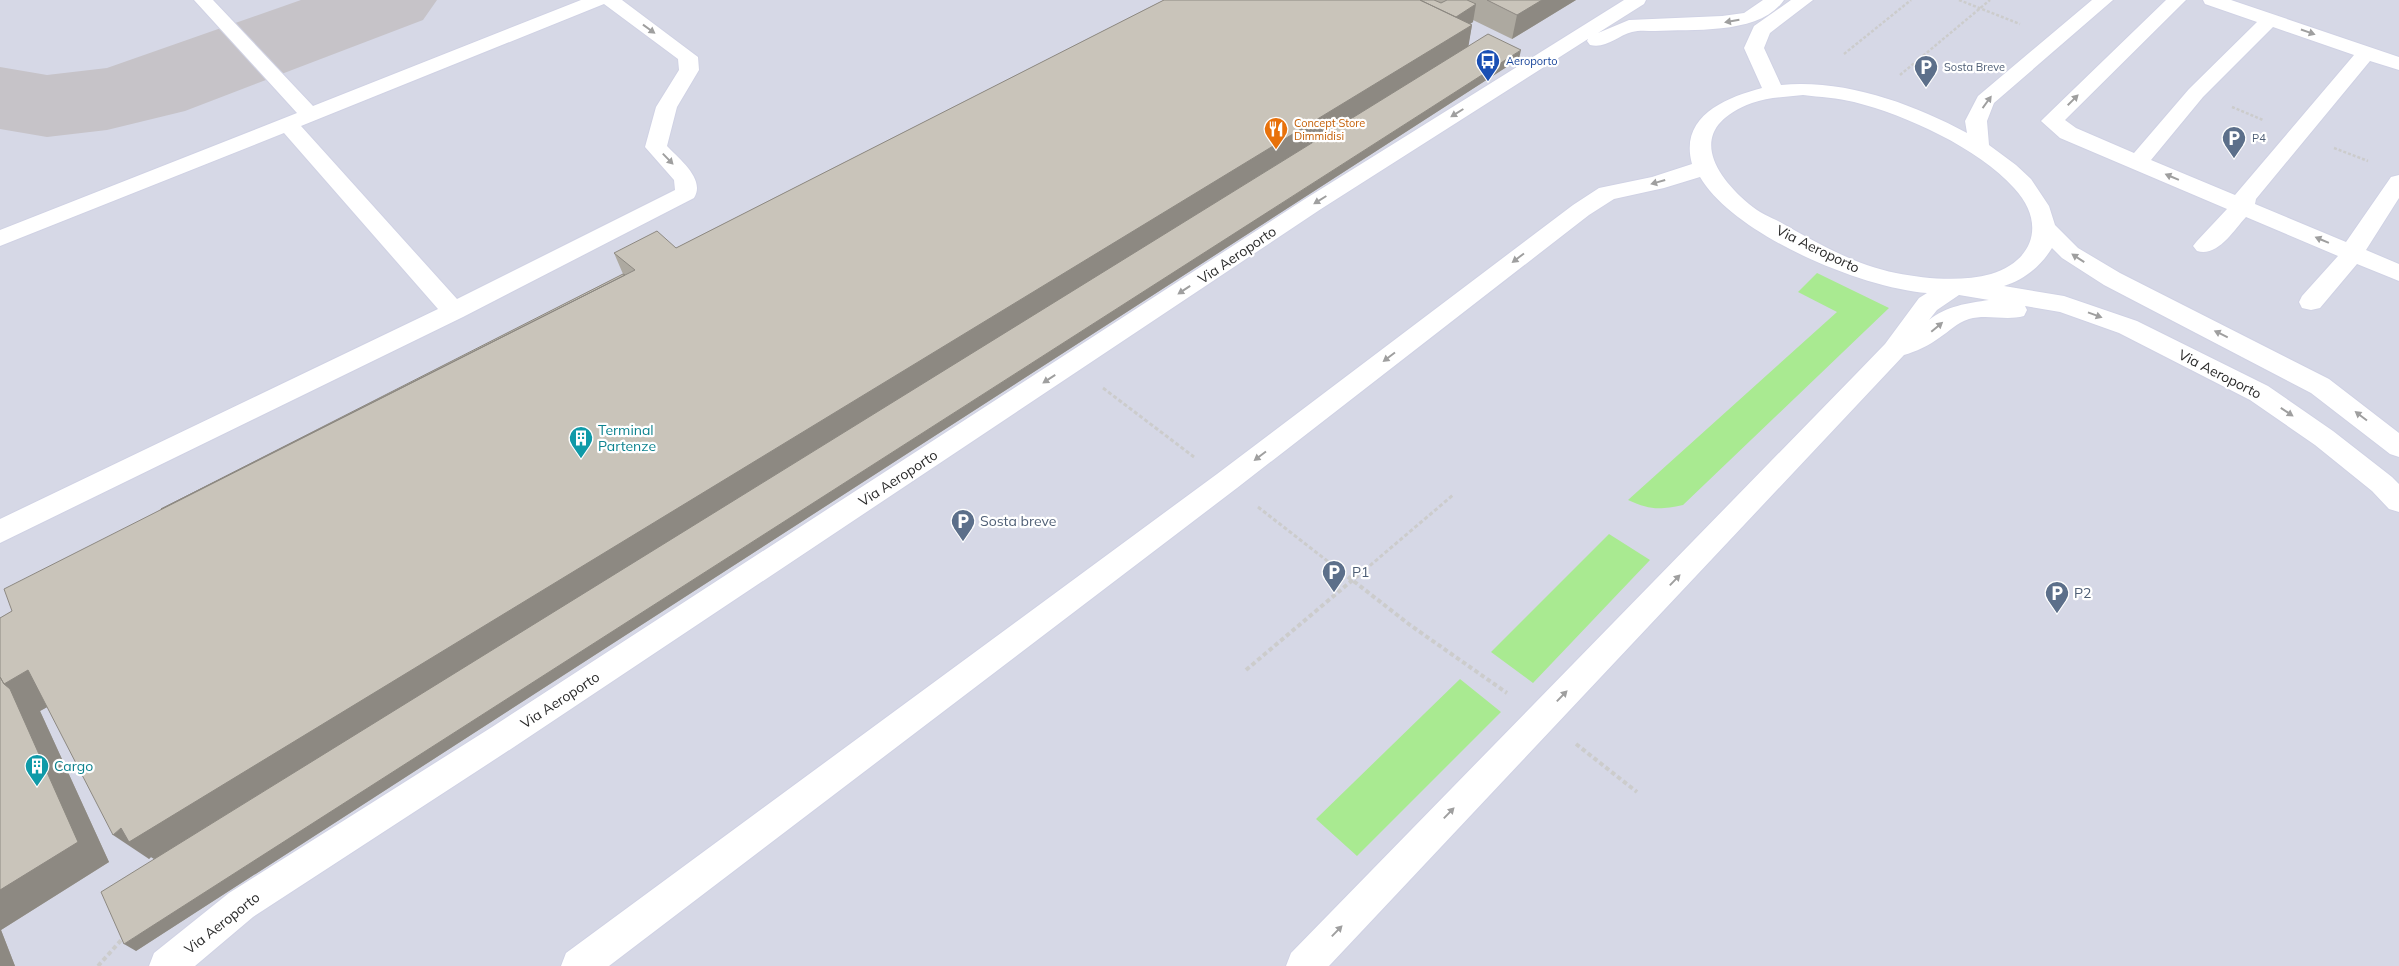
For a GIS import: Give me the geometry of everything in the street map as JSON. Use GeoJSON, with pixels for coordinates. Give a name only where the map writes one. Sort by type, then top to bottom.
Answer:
{"type":"FeatureCollection","features":[{"type":"Feature","properties":{"kind":"lane"},"geometry":{"type":"LineString","coordinates":[[203,0],[310,115]]}},
{"type":"Feature","properties":{"kind":"lane"},"geometry":{"type":"LineString","coordinates":[[0,238],[598,0]]}},
{"type":"Feature","properties":{"kind":"lane"},"geometry":{"type":"LineString","coordinates":[[0,532],[454,311],[686,193],[685,179],[656,147],[659,125],[678,85],[689,70],[688,57],[610,0]]}},
{"type":"Feature","properties":{"kind":"lane","name":"Via Aeroporto"},"geometry":{"type":"LineString","coordinates":[[167,966],[241,905],[504,737],[1313,204],[1637,0]]}},
{"type":"Feature","properties":{"kind":"lane"},"geometry":{"type":"LineString","coordinates":[[1499,87],[1629,26],[1722,22],[1750,18],[1775,0]]}},
{"type":"Feature","properties":{"kind":"lane"},"geometry":{"type":"LineString","coordinates":[[1773,91],[1754,48],[1760,30],[1804,0]]}},
{"type":"Feature","properties":{"kind":"lane"},"geometry":{"type":"LineString","coordinates":[[1979,148],[1976,121],[1985,100],[2104,0]]}},
{"type":"Feature","properties":{"kind":"lane"},"geometry":{"type":"LineString","coordinates":[[2177,0],[2052,121],[2068,133],[2399,273]]}},
{"type":"Feature","properties":{"kind":"lane"},"geometry":{"type":"LineString","coordinates":[[2212,0],[2399,64]]}},
{"type":"Feature","properties":{"kind":"lane"},"geometry":{"type":"LineString","coordinates":[[2138,162],[2196,93],[2271,19]]}},
{"type":"Feature","properties":{"kind":"lane"},"geometry":{"type":"LineString","coordinates":[[2205,246],[2242,206],[2245,198],[2297,133],[2366,52]]}},
{"type":"Feature","properties":{"kind":"lane","name":"Via Aeroporto"},"geometry":{"type":"LineString","coordinates":[[1955,286],[1990,282],[2015,272],[2041,248],[2044,227],[2039,208],[2025,185],[2003,165],[1979,148],[1889,107],[1863,98],[1817,90],[1773,91],[1741,99],[1725,107],[1715,115],[1704,130],[1700,140],[1700,154],[1704,168],[1716,186],[1743,211],[1842,264],[1896,281],[1955,286],[2064,304],[2128,327],[2259,393],[2324,438],[2382,484],[2399,501]]}},
{"type":"Feature","properties":{"kind":"lane"},"geometry":{"type":"LineString","coordinates":[[288,124],[454,311]]}},
{"type":"Feature","properties":{"kind":"lane"},"geometry":{"type":"LineString","coordinates":[[579,966],[1227,481],[1588,206],[1607,194],[1656,183],[1704,168]]}},
{"type":"Feature","properties":{"kind":"lane"},"geometry":{"type":"LineString","coordinates":[[2311,302],[2353,254],[2357,243],[2399,182]]}},
{"type":"Feature","properties":{"kind":"lane","name":"Via Aeroporto"},"geometry":{"type":"LineString","coordinates":[[2044,227],[2070,252],[2112,279],[2320,386],[2399,446]]}},
{"type":"Feature","properties":{"kind":"lane"},"geometry":{"type":"LineString","coordinates":[[1304,966],[1739,514],[1894,350],[1928,304],[1955,286]]}},
{"type":"Feature","properties":{"kind":"lane"},"geometry":{"type":"LineString","coordinates":[[1894,350],[1930,333],[1946,319],[1967,311],[1989,308],[2028,311],[2064,304]]}},
{"type":"Feature","properties":{"kind":"path"},"geometry":{"type":"LineString","coordinates":[[1844,54],[1912,0]]}},
{"type":"Feature","properties":{"kind":"path"},"geometry":{"type":"LineString","coordinates":[[1897,77],[1990,0]]}},
{"type":"Feature","properties":{"kind":"path"},"geometry":{"type":"LineString","coordinates":[[2196,93],[2373,164]]}},
{"type":"Feature","properties":{"kind":"path"},"geometry":{"type":"LineString","coordinates":[[1071,365],[1227,481],[1410,625],[1542,717],[1637,792]]}},
{"type":"Feature","properties":{"kind":"path"},"geometry":{"type":"LineString","coordinates":[[1246,670],[1453,495]]}},
{"type":"Feature","properties":{"kind":"path"},"geometry":{"type":"LineString","coordinates":[[98,966],[130,929]]}},
{"type":"Feature","properties":{"kind":"shaded area"},"geometry":{"type":"Polygon","coordinates":[[[0,0],[2399,0],[2399,966],[0,966],[0,0]]]}},
{"type":"Feature","properties":{"kind":"green space"},"geometry":{"type":"Polygon","coordinates":[[[1817,273],[1889,308],[1683,505],[1655,508],[1642,506],[1628,500],[1837,312],[1798,292],[1817,273]]]}},
{"type":"Feature","properties":{"kind":"green space"},"geometry":{"type":"Polygon","coordinates":[[[1609,534],[1650,560],[1533,683],[1491,652],[1609,534]]]}},
{"type":"Feature","properties":{"kind":"green space"},"geometry":{"type":"Polygon","coordinates":[[[1460,679],[1501,712],[1357,856],[1316,819],[1460,679]]]}},
{"type":"Feature","properties":{"kind":"building","name":"Terminal Partenze"},"geometry":{"type":"Polygon","coordinates":[[[1164,0],[1420,0],[1472,25],[129,842],[121,828],[113,835],[28,670],[4,684],[0,677],[0,618],[12,611],[4,589],[635,270],[614,253],[657,231],[676,248],[1164,0]]]}},
{"type":"Feature","properties":{"kind":"building"},"geometry":{"type":"Polygon","coordinates":[[[1420,0],[1434,0],[1441,3],[1447,0],[1467,0],[1476,4],[1456,17],[1420,0]]]}},
{"type":"Feature","properties":{"kind":"building"},"geometry":{"type":"Polygon","coordinates":[[[1487,0],[1542,0],[1517,15],[1487,0]]]}},
{"type":"Feature","properties":{"kind":"building"},"geometry":{"type":"Polygon","coordinates":[[[1488,34],[1521,50],[124,944],[101,892],[1488,34]]]}},
{"type":"Feature","properties":{"kind":"building"},"geometry":{"type":"Polygon","coordinates":[[[623,274],[625,275],[161,509],[623,274]]]}},
{"type":"Feature","properties":{"kind":"building"},"geometry":{"type":"Polygon","coordinates":[[[0,677],[10,689],[78,842],[0,890],[0,677]]]}},
{"type":"Feature","properties":{"kind":"taxiway"},"geometry":{"type":"LineString","coordinates":[[0,98],[47,106],[107,99],[149,89],[390,0]]}},
{"type":"Feature","properties":{"kind":"place","name":"Aeroporto"},"geometry":{"type":"Point","coordinates":[1488,82]}},
{"type":"Feature","properties":{"kind":"place","name":"Sosta Breve"},"geometry":{"type":"Point","coordinates":[1926,88]}},
{"type":"Feature","properties":{"kind":"place","name":"Concept Store Dimmidisi"},"geometry":{"type":"Point","coordinates":[1276,150]}},
{"type":"Feature","properties":{"kind":"place","name":"P4"},"geometry":{"type":"Point","coordinates":[2234,159]}},
{"type":"Feature","properties":{"kind":"place","name":"Terminal Partenze"},"geometry":{"type":"Point","coordinates":[581,459]}},
{"type":"Feature","properties":{"kind":"place","name":"Sosta breve"},"geometry":{"type":"Point","coordinates":[963,542]}},
{"type":"Feature","properties":{"kind":"place","name":"P1"},"geometry":{"type":"Point","coordinates":[1334,593]}},
{"type":"Feature","properties":{"kind":"place","name":"P2"},"geometry":{"type":"Point","coordinates":[2057,614]}},
{"type":"Feature","properties":{"kind":"place","name":"Cargo"},"geometry":{"type":"Point","coordinates":[37,787]}}]}
